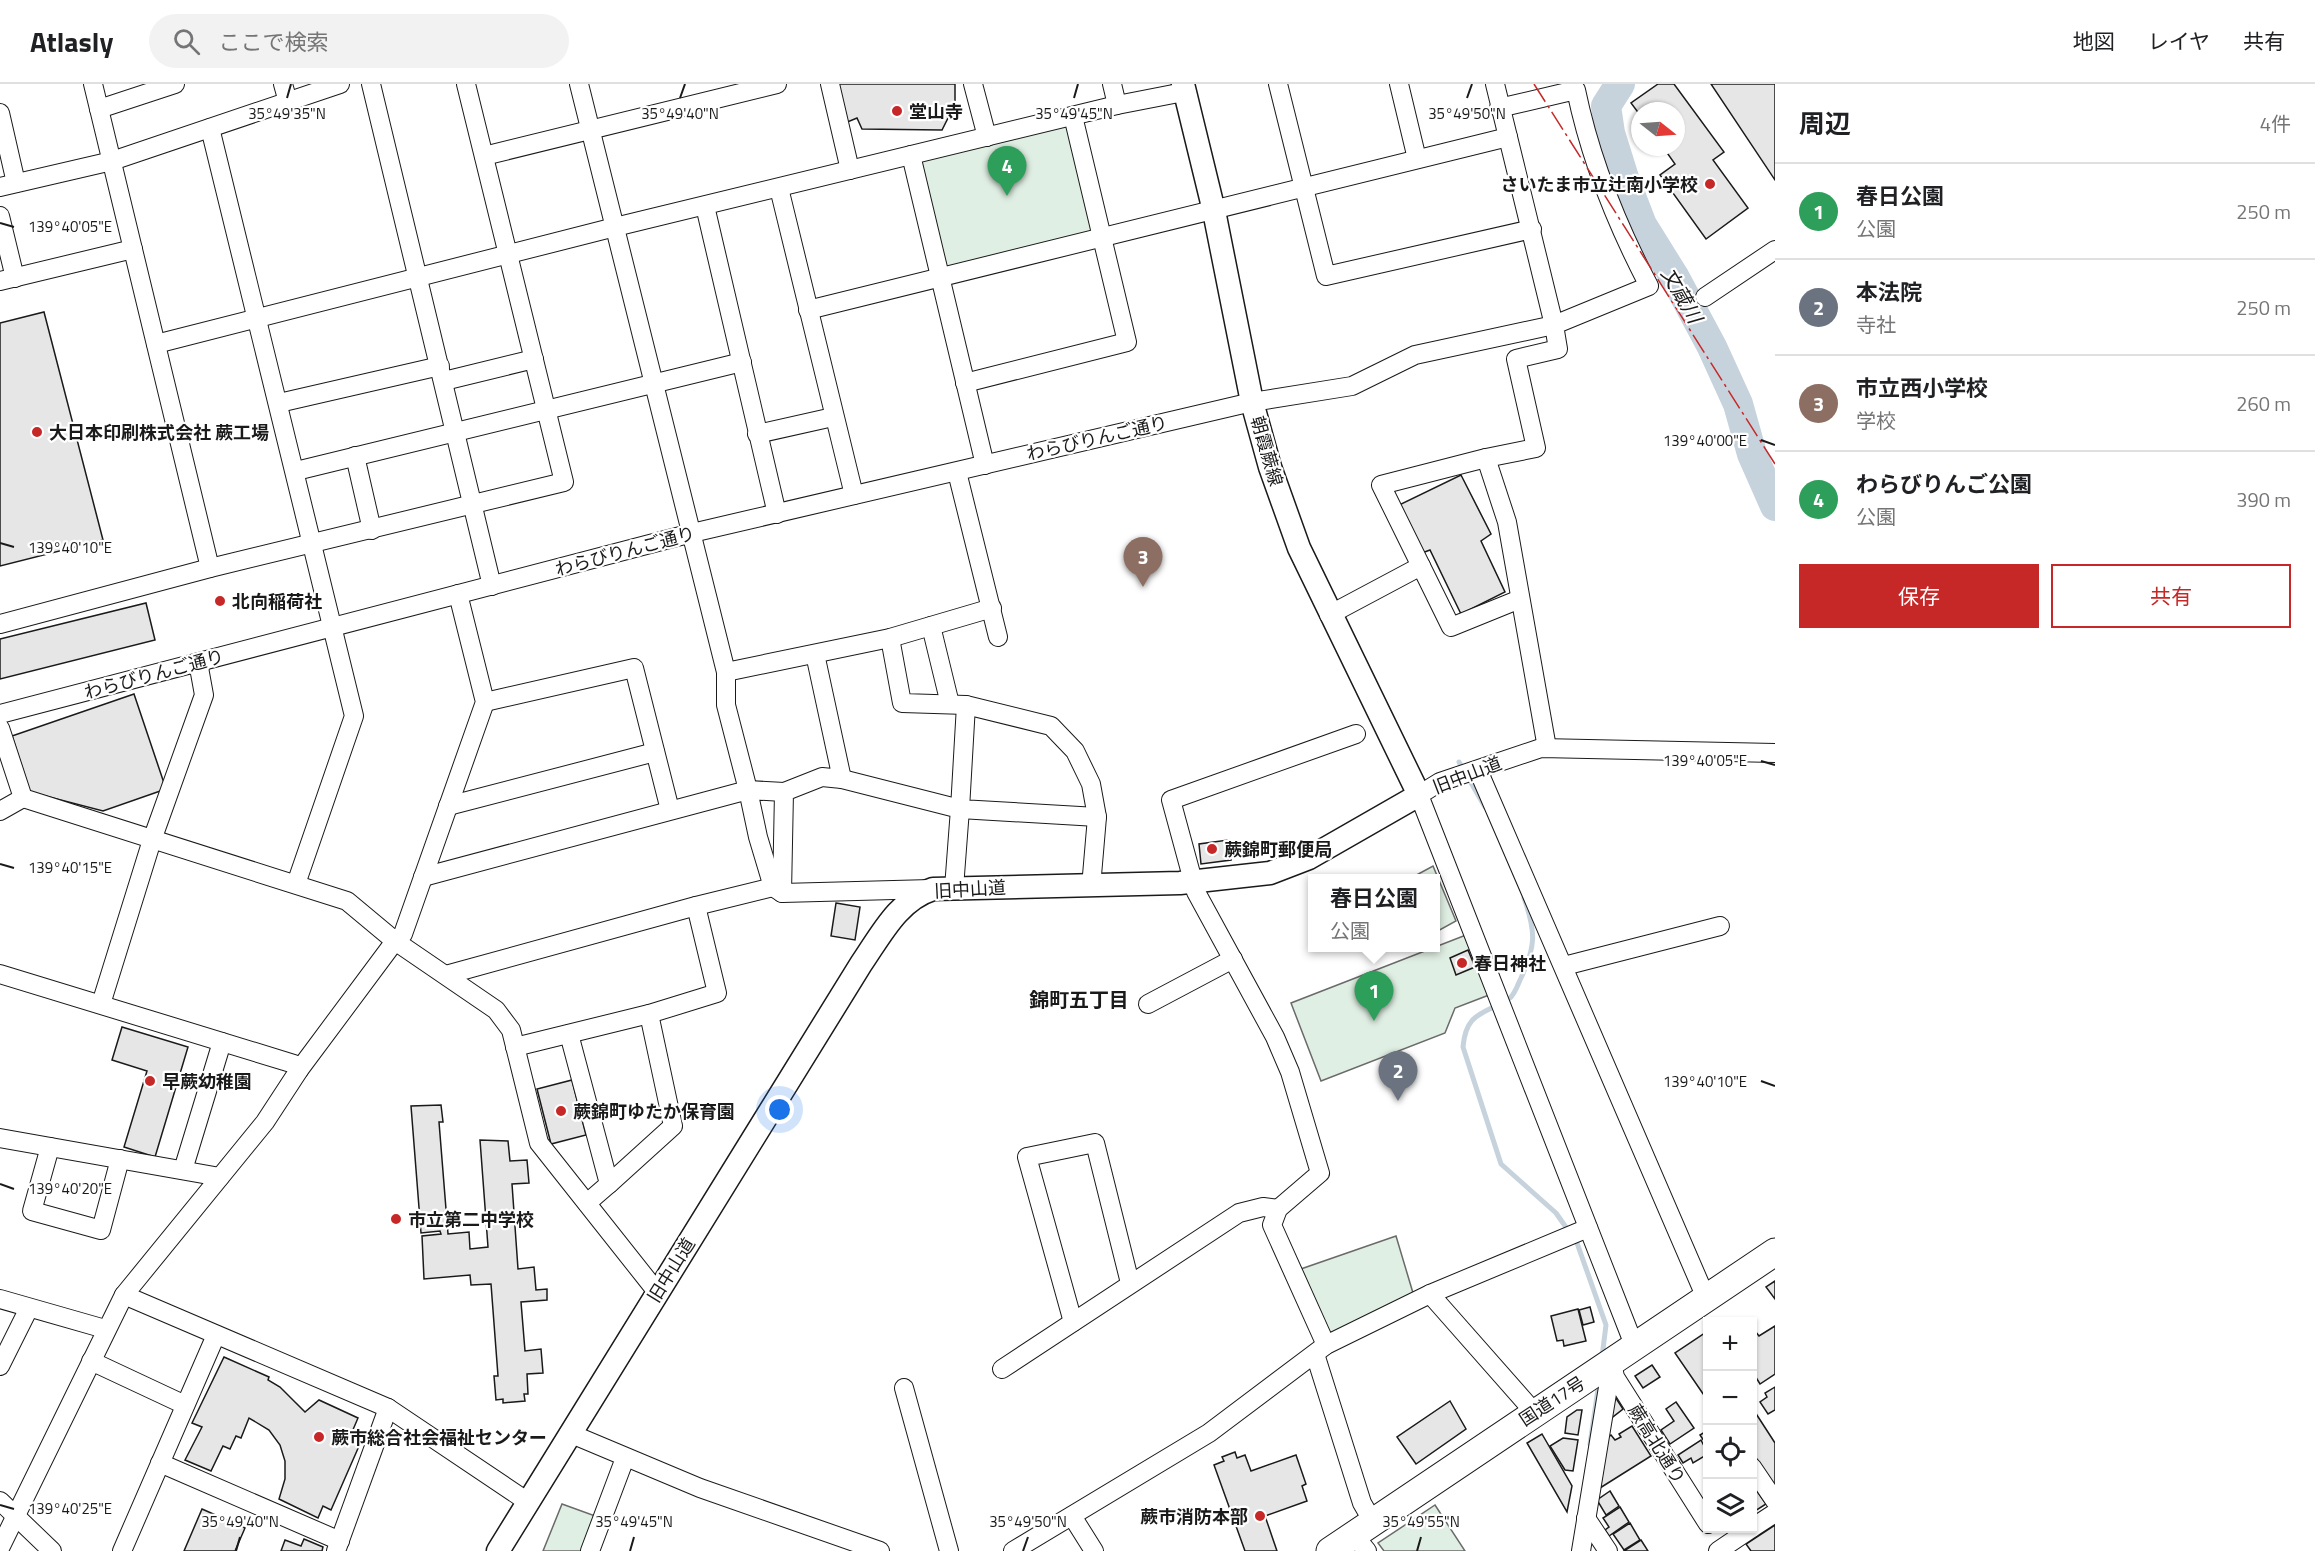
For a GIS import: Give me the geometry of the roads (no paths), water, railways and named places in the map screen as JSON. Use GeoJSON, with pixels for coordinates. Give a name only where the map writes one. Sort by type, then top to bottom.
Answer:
{"type":"FeatureCollection","features":[{"type":"Feature","properties":{"kind":"highway","name":"国道17号"},"geometry":{"type":"LineString","coordinates":[[1330,1551],[1365,1536],[1534,1412],[1775,1252]]}},
{"type":"Feature","properties":{"kind":"main road","name":"朝霞蕨線"},"geometry":{"type":"LineString","coordinates":[[1184,88],[1214,211],[1252,402],[1270,467],[1299,548],[1329,615],[1419,795]]}},
{"type":"Feature","properties":{"kind":"main road","name":"旧中山道"},"geometry":{"type":"LineString","coordinates":[[498,1551],[861,964],[905,904],[918,894],[943,889],[1090,887],[1193,882],[1270,873],[1292,865],[1419,795]]}},
{"type":"Feature","properties":{"kind":"street"},"geometry":{"type":"LineString","coordinates":[[93,84],[210,568]]}},
{"type":"Feature","properties":{"kind":"street"},"geometry":{"type":"LineString","coordinates":[[99,109],[175,84]]}},
{"type":"Feature","properties":{"kind":"street"},"geometry":{"type":"LineString","coordinates":[[283,84],[288,102]]}},
{"type":"Feature","properties":{"kind":"street"},"geometry":{"type":"LineString","coordinates":[[0,113],[8,185],[112,161],[340,84]]}},
{"type":"Feature","properties":{"kind":"street"},"geometry":{"type":"LineString","coordinates":[[371,84],[492,586]]}},
{"type":"Feature","properties":{"kind":"street"},"geometry":{"type":"LineString","coordinates":[[0,624],[210,568],[313,545],[564,482],[466,84]]}},
{"type":"Feature","properties":{"kind":"street"},"geometry":{"type":"LineString","coordinates":[[579,84],[726,672],[726,705],[758,837],[778,890]]}},
{"type":"Feature","properties":{"kind":"street"},"geometry":{"type":"LineString","coordinates":[[484,156],[590,129],[722,91],[777,84]]}},
{"type":"Feature","properties":{"kind":"street"},"geometry":{"type":"LineString","coordinates":[[830,84],[850,170]]}},
{"type":"Feature","properties":{"kind":"street"},"geometry":{"type":"LineString","coordinates":[[973,84],[987,137]]}},
{"type":"Feature","properties":{"kind":"street"},"geometry":{"type":"LineString","coordinates":[[1112,84],[1117,105]]}},
{"type":"Feature","properties":{"kind":"street"},"geometry":{"type":"LineString","coordinates":[[1278,84],[1326,276],[1532,229]]}},
{"type":"Feature","properties":{"kind":"street"},"geometry":{"type":"LineString","coordinates":[[1400,84],[1417,159]]}},
{"type":"Feature","properties":{"kind":"street"},"geometry":{"type":"LineString","coordinates":[[1495,84],[1499,108],[1532,229],[1558,348],[1516,358],[1536,448],[1485,458],[1381,485],[1451,627],[1520,598]]}},
{"type":"Feature","properties":{"kind":"street"},"geometry":{"type":"LineString","coordinates":[[156,344],[615,227],[1184,88]]}},
{"type":"Feature","properties":{"kind":"street","name":"わらびりんご通り"},"geometry":{"type":"LineString","coordinates":[[0,714],[692,533],[1252,402],[1352,386],[1415,355],[1554,325],[1649,286],[1633,256],[1585,134],[1576,90],[1499,108]]}},
{"type":"Feature","properties":{"kind":"street"},"geometry":{"type":"LineString","coordinates":[[965,383],[1127,342],[1073,116]]}},
{"type":"Feature","properties":{"kind":"street"},"geometry":{"type":"LineString","coordinates":[[210,128],[296,471],[354,716],[296,884]]}},
{"type":"Feature","properties":{"kind":"street"},"geometry":{"type":"LineString","coordinates":[[808,310],[938,275],[1214,211],[1508,136]]}},
{"type":"Feature","properties":{"kind":"street"},"geometry":{"type":"LineString","coordinates":[[911,155],[938,275],[986,465]]}},
{"type":"Feature","properties":{"kind":"street"},"geometry":{"type":"LineString","coordinates":[[779,188],[833,417],[854,495]]}},
{"type":"Feature","properties":{"kind":"street"},"geometry":{"type":"LineString","coordinates":[[705,206],[777,514]]}},
{"type":"Feature","properties":{"kind":"street"},"geometry":{"type":"LineString","coordinates":[[0,216],[8,280],[133,249]]}},
{"type":"Feature","properties":{"kind":"street"},"geometry":{"type":"LineString","coordinates":[[1705,297],[1775,250]]}},
{"type":"Feature","properties":{"kind":"street"},"geometry":{"type":"LineString","coordinates":[[279,403],[534,359]]}},
{"type":"Feature","properties":{"kind":"street"},"geometry":{"type":"LineString","coordinates":[[296,471],[742,362]]}},
{"type":"Feature","properties":{"kind":"street"},"geometry":{"type":"LineString","coordinates":[[757,434],[833,417]]}},
{"type":"Feature","properties":{"kind":"street"},"geometry":{"type":"LineString","coordinates":[[355,456],[372,530]]}},
{"type":"Feature","properties":{"kind":"street"},"geometry":{"type":"LineString","coordinates":[[1485,458],[1507,522],[1546,748]]}},
{"type":"Feature","properties":{"kind":"street"},"geometry":{"type":"LineString","coordinates":[[957,472],[998,637]]}},
{"type":"Feature","properties":{"kind":"street"},"geometry":{"type":"LineString","coordinates":[[1329,615],[1421,566]]}},
{"type":"Feature","properties":{"kind":"street"},"geometry":{"type":"LineString","coordinates":[[0,1548],[105,1329],[124,1295],[265,1122],[299,1070],[395,941],[403,934],[485,702],[458,594]]}},
{"type":"Feature","properties":{"kind":"street"},"geometry":{"type":"LineString","coordinates":[[726,672],[890,638],[992,608]]}},
{"type":"Feature","properties":{"kind":"street"},"geometry":{"type":"LineString","coordinates":[[446,975],[696,906],[778,890],[943,889],[960,809],[958,705],[931,626]]}},
{"type":"Feature","properties":{"kind":"street"},"geometry":{"type":"LineString","coordinates":[[890,638],[902,703],[958,705],[1051,726],[1075,751],[1091,784],[1097,817],[1090,887]]}},
{"type":"Feature","properties":{"kind":"street"},"geometry":{"type":"LineString","coordinates":[[815,654],[842,779]]}},
{"type":"Feature","properties":{"kind":"street"},"geometry":{"type":"LineString","coordinates":[[100,1004],[152,840],[204,695],[198,662]]}},
{"type":"Feature","properties":{"kind":"street"},"geometry":{"type":"LineString","coordinates":[[485,702],[634,668],[670,810]]}},
{"type":"Feature","properties":{"kind":"street"},"geometry":{"type":"LineString","coordinates":[[0,728],[23,798]]}},
{"type":"Feature","properties":{"kind":"street"},"geometry":{"type":"LineString","coordinates":[[1356,734],[1171,800],[1193,882],[1287,1064],[1320,1173],[1278,1209],[1272,1225],[1321,1349],[1362,1503],[1365,1536]]}},
{"type":"Feature","properties":{"kind":"street","name":"旧中山道"},"geometry":{"type":"LineString","coordinates":[[1419,795],[1440,782],[1546,748],[1775,753]]}},
{"type":"Feature","properties":{"kind":"street"},"geometry":{"type":"LineString","coordinates":[[448,806],[656,752]]}},
{"type":"Feature","properties":{"kind":"street"},"geometry":{"type":"LineString","coordinates":[[1478,770],[1706,1298]]}},
{"type":"Feature","properties":{"kind":"street"},"geometry":{"type":"LineString","coordinates":[[423,877],[748,790],[784,792],[822,777],[842,779],[960,809],[1097,817]]}},
{"type":"Feature","properties":{"kind":"street"},"geometry":{"type":"LineString","coordinates":[[778,890],[784,792]]}},
{"type":"Feature","properties":{"kind":"street"},"geometry":{"type":"LineString","coordinates":[[1419,795],[1496,990],[1577,1232],[1634,1346]]}},
{"type":"Feature","properties":{"kind":"street"},"geometry":{"type":"LineString","coordinates":[[0,811],[23,798],[347,901],[395,941],[496,1010],[511,1030],[539,1143],[657,1292]]}},
{"type":"Feature","properties":{"kind":"street"},"geometry":{"type":"LineString","coordinates":[[515,1047],[649,1014],[717,993],[696,906]]}},
{"type":"Feature","properties":{"kind":"street"},"geometry":{"type":"LineString","coordinates":[[1564,966],[1720,926]]}},
{"type":"Feature","properties":{"kind":"street"},"geometry":{"type":"LineString","coordinates":[[1148,1004],[1233,959]]}},
{"type":"Feature","properties":{"kind":"street"},"geometry":{"type":"LineString","coordinates":[[1,977],[100,1004],[294,1064],[299,1070]]}},
{"type":"Feature","properties":{"kind":"street"},"geometry":{"type":"LineString","coordinates":[[587,1203],[674,1126],[649,1014]]}},
{"type":"Feature","properties":{"kind":"street"},"geometry":{"type":"LineString","coordinates":[[569,1034],[609,1184]]}},
{"type":"Feature","properties":{"kind":"street"},"geometry":{"type":"LineString","coordinates":[[183,1170],[222,1042]]}},
{"type":"Feature","properties":{"kind":"street"},"geometry":{"type":"LineString","coordinates":[[0,1138],[220,1177]]}},
{"type":"Feature","properties":{"kind":"street"},"geometry":{"type":"LineString","coordinates":[[1073,1322],[1027,1157],[1095,1143],[1130,1283]]}},
{"type":"Feature","properties":{"kind":"street"},"geometry":{"type":"LineString","coordinates":[[50,1147],[32,1211],[102,1230],[120,1159]]}},
{"type":"Feature","properties":{"kind":"street"},"geometry":{"type":"LineString","coordinates":[[1002,1369],[1130,1283],[1239,1214],[1263,1207],[1278,1209]]}},
{"type":"Feature","properties":{"kind":"street"},"geometry":{"type":"LineString","coordinates":[[1013,1551],[1209,1432],[1321,1349],[1430,1294],[1577,1232]]}},
{"type":"Feature","properties":{"kind":"street"},"geometry":{"type":"LineString","coordinates":[[1430,1294],[1534,1412]]}},
{"type":"Feature","properties":{"kind":"street"},"geometry":{"type":"LineString","coordinates":[[124,1295],[388,1408],[528,1502]]}},
{"type":"Feature","properties":{"kind":"street"},"geometry":{"type":"LineString","coordinates":[[0,1299],[105,1329]]}},
{"type":"Feature","properties":{"kind":"street"},"geometry":{"type":"LineString","coordinates":[[0,1366],[29,1308]]}},
{"type":"Feature","properties":{"kind":"street"},"geometry":{"type":"LineString","coordinates":[[122,1551],[216,1335]]}},
{"type":"Feature","properties":{"kind":"street"},"geometry":{"type":"LineString","coordinates":[[91,1361],[185,1405]]}},
{"type":"Feature","properties":{"kind":"street"},"geometry":{"type":"LineString","coordinates":[[1581,1551],[1604,1367]]}},
{"type":"Feature","properties":{"kind":"street","name":"蕨高北通り"},"geometry":{"type":"LineString","coordinates":[[1604,1367],[1615,1377],[1703,1518]]}},
{"type":"Feature","properties":{"kind":"street"},"geometry":{"type":"LineString","coordinates":[[904,1388],[949,1551]]}},
{"type":"Feature","properties":{"kind":"street"},"geometry":{"type":"LineString","coordinates":[[160,1463],[338,1546],[388,1408]]}},
{"type":"Feature","properties":{"kind":"street"},"geometry":{"type":"LineString","coordinates":[[569,1434],[700,1488],[880,1551]]}},
{"type":"Feature","properties":{"kind":"street"},"geometry":{"type":"LineString","coordinates":[[590,1551],[625,1458]]}},
{"type":"Feature","properties":{"kind":"street"},"geometry":{"type":"LineString","coordinates":[[1757,1474],[1775,1501]]}},
{"type":"Feature","properties":{"kind":"street"},"geometry":{"type":"LineString","coordinates":[[0,1501],[52,1551]]}},
{"type":"Feature","properties":{"kind":"street"},"geometry":{"type":"LineString","coordinates":[[1757,1525],[1775,1514]]}},
{"type":"Feature","properties":{"kind":"street"},"geometry":{"type":"LineString","coordinates":[[1072,1516],[1094,1551]]}},
{"type":"Feature","properties":{"kind":"street"},"geometry":{"type":"LineString","coordinates":[[1586,1518],[1608,1551]]}},
{"type":"Feature","properties":{"kind":"street"},"geometry":{"type":"LineString","coordinates":[[1713,1533],[1722,1550],[1745,1533]]}},
{"type":"Feature","properties":{"kind":"waterway","name":"文蔵川"},"geometry":{"type":"LineString","coordinates":[[1620,84],[1606,106],[1610,133],[1624,178],[1642,225],[1675,278],[1712,347],[1738,404],[1752,454],[1775,506]]}},
{"type":"Feature","properties":{"kind":"waterway"},"geometry":{"type":"LineString","coordinates":[[1459,762],[1485,807]]}},
{"type":"Feature","properties":{"kind":"waterway"},"geometry":{"type":"LineString","coordinates":[[1524,898],[1531,920],[1533,939],[1526,967],[1510,998],[1472,1020],[1465,1035],[1463,1047],[1501,1164],[1556,1213],[1577,1243],[1606,1325],[1602,1357]]}},
{"type":"Feature","properties":{"kind":"waterway"},"geometry":{"type":"LineString","coordinates":[[1590,1444],[1599,1382]]}},
{"type":"Feature","properties":{"kind":"place","name":"堂山寺"},"geometry":{"type":"Point","coordinates":[897,111]}},
{"type":"Feature","properties":{"kind":"place","name":"さいたま市立辻南小学校"},"geometry":{"type":"Point","coordinates":[1710,184]}},
{"type":"Feature","properties":{"kind":"place","name":"わらびりんご公園"},"geometry":{"type":"Point","coordinates":[1007,196]}},
{"type":"Feature","properties":{"kind":"place","name":"大日本印刷株式会社 蕨工場"},"geometry":{"type":"Point","coordinates":[37,432]}},
{"type":"Feature","properties":{"kind":"place","name":"市立西小学校"},"geometry":{"type":"Point","coordinates":[1143,587]}},
{"type":"Feature","properties":{"kind":"place","name":"北向稲荷社"},"geometry":{"type":"Point","coordinates":[220,601]}},
{"type":"Feature","properties":{"kind":"place","name":"蕨錦町郵便局"},"geometry":{"type":"Point","coordinates":[1212,849]}},
{"type":"Feature","properties":{"kind":"place","name":"春日神社"},"geometry":{"type":"Point","coordinates":[1462,963]}},
{"type":"Feature","properties":{"kind":"place","name":"春日公園"},"geometry":{"type":"Point","coordinates":[1374,1021]}},
{"type":"Feature","properties":{"kind":"place","name":"早蕨幼稚園"},"geometry":{"type":"Point","coordinates":[150,1081]}},
{"type":"Feature","properties":{"kind":"place","name":"本法院"},"geometry":{"type":"Point","coordinates":[1398,1101]}},
{"type":"Feature","properties":{"kind":"place","name":"蕨錦町ゆたか保育園"},"geometry":{"type":"Point","coordinates":[561,1111]}},
{"type":"Feature","properties":{"kind":"place","name":"市立第二中学校"},"geometry":{"type":"Point","coordinates":[396,1219]}},
{"type":"Feature","properties":{"kind":"place","name":"蕨市総合社会福祉センター"},"geometry":{"type":"Point","coordinates":[319,1437]}},
{"type":"Feature","properties":{"kind":"place","name":"蕨市消防本部"},"geometry":{"type":"Point","coordinates":[1260,1516]}},
{"type":"Feature","properties":{"kind":"district","name":"錦町五丁目"},"geometry":{"type":"Point","coordinates":[1079,999]}}]}
